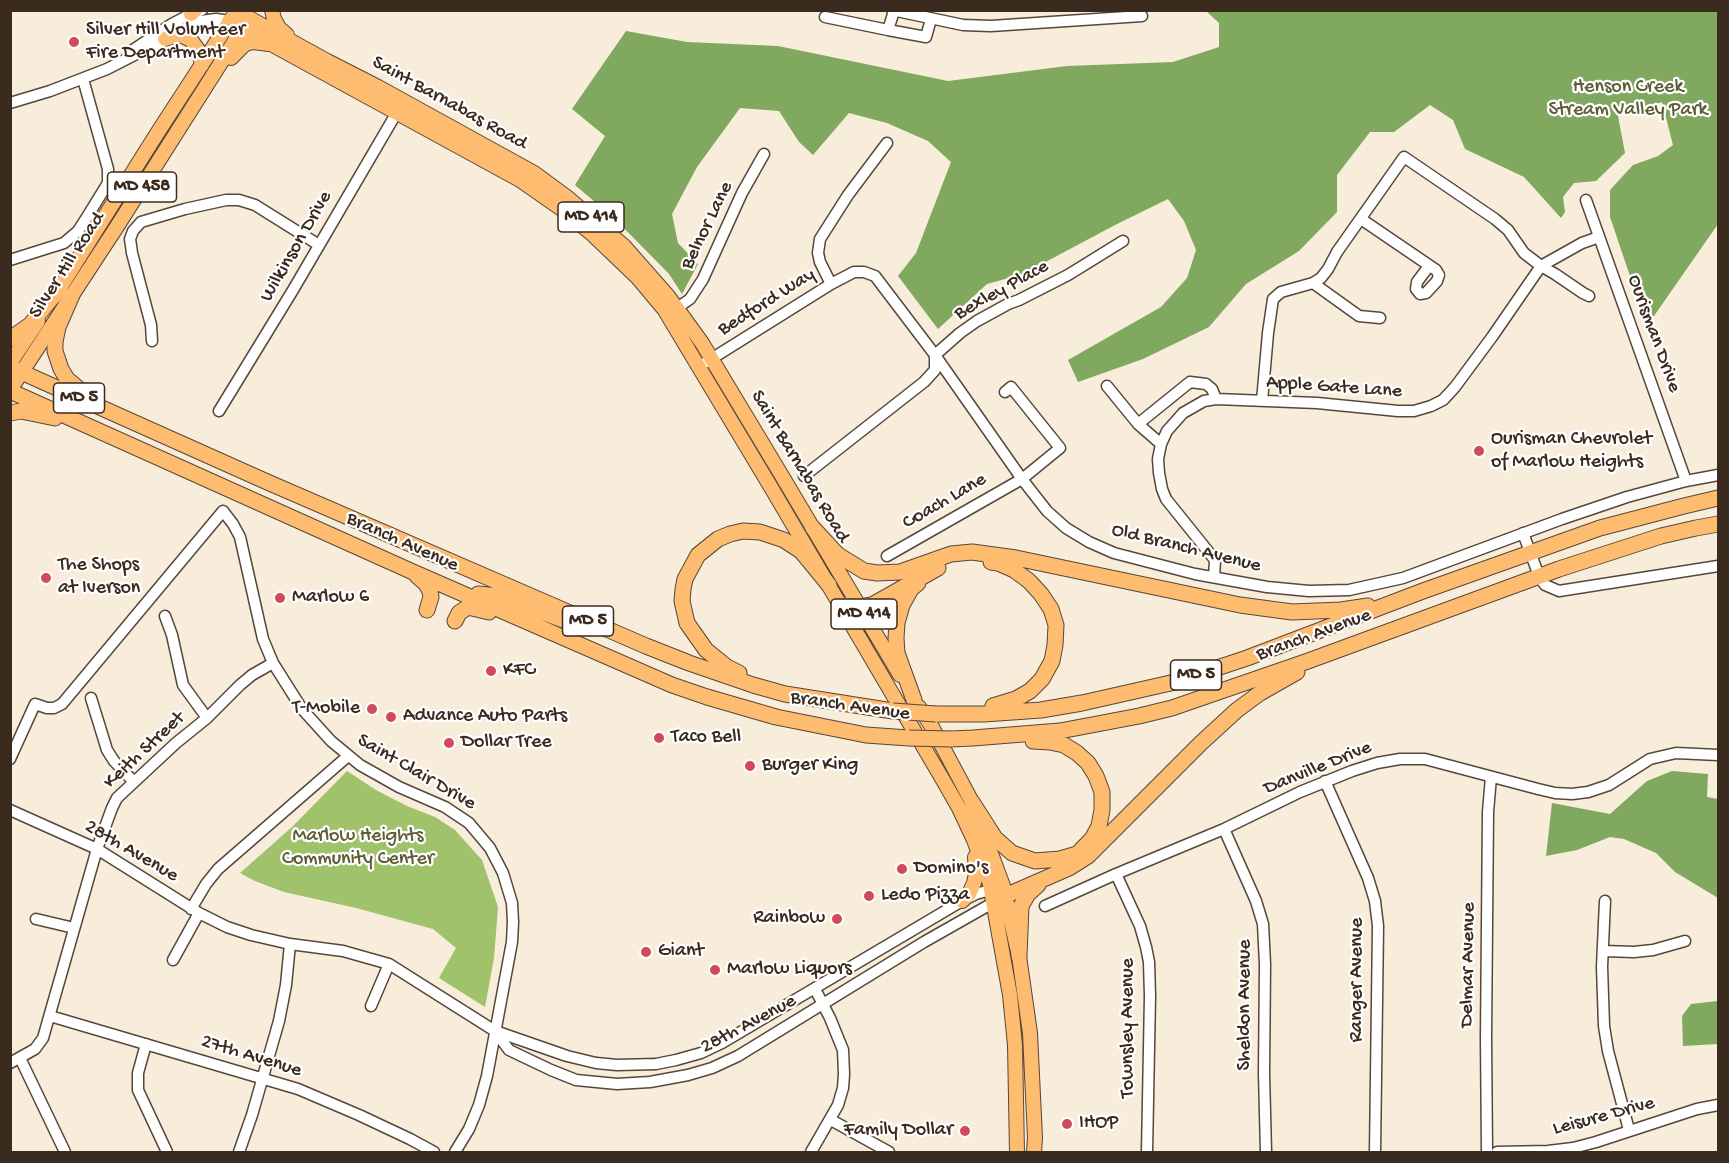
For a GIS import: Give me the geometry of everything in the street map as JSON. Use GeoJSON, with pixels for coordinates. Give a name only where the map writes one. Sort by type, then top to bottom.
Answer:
{"type":"FeatureCollection","features":[{"type":"Feature","properties":{"kind":"highway"},"geometry":{"type":"LineString","coordinates":[[10,339],[30,325],[66,292]]}},
{"type":"Feature","properties":{"kind":"highway"},"geometry":{"type":"LineString","coordinates":[[66,292],[56,334],[55,351],[61,369],[67,379],[83,393],[137,423]]}},
{"type":"Feature","properties":{"kind":"highway","name":"Branch Avenue"},"geometry":{"type":"LineString","coordinates":[[14,368],[367,525],[689,663],[785,694],[893,711],[957,714],[1041,710],[1082,704],[1143,690],[1247,658],[1423,591],[1600,528],[1719,498]]}},
{"type":"Feature","properties":{"kind":"highway","name":"Branch Avenue"},"geometry":{"type":"LineString","coordinates":[[10,390],[412,572],[672,685],[733,706],[834,730],[866,735],[951,739],[1060,731],[1172,708],[1539,576],[1652,538],[1719,524]]}},
{"type":"Feature","properties":{"kind":"highway"},"geometry":{"type":"LineString","coordinates":[[10,413],[31,412],[102,431]]}},
{"type":"Feature","properties":{"kind":"highway"},"geometry":{"type":"LineString","coordinates":[[367,525],[422,557],[431,566],[439,582]]}},
{"type":"Feature","properties":{"kind":"highway"},"geometry":{"type":"LineString","coordinates":[[813,528],[837,555],[864,571],[877,573],[900,572],[951,554],[987,553],[1240,604],[1292,612],[1318,612],[1362,607],[1423,591]]}},
{"type":"Feature","properties":{"kind":"highway"},"geometry":{"type":"LineString","coordinates":[[816,699],[801,691],[741,674],[715,658],[696,638],[687,623],[682,601],[683,589],[687,573],[698,555],[718,539],[743,531],[760,532],[784,540],[801,551],[829,585]]}},
{"type":"Feature","properties":{"kind":"highway"},"geometry":{"type":"LineString","coordinates":[[841,605],[860,607],[873,605],[946,564],[963,561],[981,560],[998,563],[1022,576],[1041,594],[1051,609],[1056,625],[1052,661],[1042,679],[1030,691],[1017,699],[957,714]]}},
{"type":"Feature","properties":{"kind":"highway"},"geometry":{"type":"LineString","coordinates":[[914,700],[897,652],[897,623],[902,605],[911,589],[934,570]]}},
{"type":"Feature","properties":{"kind":"highway"},"geometry":{"type":"LineString","coordinates":[[412,572],[426,584],[430,591],[431,597],[427,610]]}},
{"type":"Feature","properties":{"kind":"highway"},"geometry":{"type":"LineString","coordinates":[[470,596],[480,593],[498,596],[592,631],[646,646]]}},
{"type":"Feature","properties":{"kind":"highway"},"geometry":{"type":"LineString","coordinates":[[455,621],[459,613],[468,607],[557,635]]}},
{"type":"Feature","properties":{"kind":"highway"},"geometry":{"type":"LineString","coordinates":[[998,893],[1044,879],[1069,868],[1088,856],[1201,743],[1237,710],[1260,693],[1293,674],[1386,632]]}},
{"type":"Feature","properties":{"kind":"highway"},"geometry":{"type":"LineString","coordinates":[[973,738],[1064,745],[1088,763],[1102,792],[1099,826],[1092,839],[1077,854],[998,893]]}},
{"type":"Feature","properties":{"kind":"highway"},"geometry":{"type":"LineString","coordinates":[[972,802],[995,838],[1012,853],[1035,861],[1060,859],[1077,854]]}},
{"type":"Feature","properties":{"kind":"highway"},"geometry":{"type":"LineString","coordinates":[[1019,956],[1021,906],[1028,894],[1044,879]]}},
{"type":"Feature","properties":{"kind":"main road"},"geometry":{"type":"LineString","coordinates":[[272,10],[279,28],[295,43]]}},
{"type":"Feature","properties":{"kind":"main road","name":"Saint Barnabas Road"},"geometry":{"type":"LineString","coordinates":[[232,14],[249,19],[295,43],[520,180],[563,210],[591,233],[655,296],[706,362],[813,528],[932,727],[972,802],[1019,956],[1030,1033],[1034,1152]]}},
{"type":"Feature","properties":{"kind":"main road","name":"Silver Hill Road"},"geometry":{"type":"LineString","coordinates":[[66,292],[158,132],[232,14]]}},
{"type":"Feature","properties":{"kind":"main road","name":"Saint Barnabas Road"},"geometry":{"type":"LineString","coordinates":[[249,19],[273,44],[534,173],[624,246],[658,283],[677,308],[829,585],[958,807],[998,893],[1015,1045],[1017,1152]]}},
{"type":"Feature","properties":{"kind":"main road","name":"Silver Hill Road"},"geometry":{"type":"LineString","coordinates":[[10,390],[14,368],[249,19]]}},
{"type":"Feature","properties":{"kind":"main road"},"geometry":{"type":"LineString","coordinates":[[165,39],[180,35],[191,40],[199,51],[202,65]]}},
{"type":"Feature","properties":{"kind":"main road"},"geometry":{"type":"LineString","coordinates":[[211,78],[224,70],[232,56],[245,44],[253,42],[273,44]]}},
{"type":"Feature","properties":{"kind":"main road"},"geometry":{"type":"LineString","coordinates":[[962,901],[969,894],[976,873],[974,840]]}},
{"type":"Feature","properties":{"kind":"street"},"geometry":{"type":"LineString","coordinates":[[888,30],[893,11],[963,25],[991,26],[1143,16]]}},
{"type":"Feature","properties":{"kind":"street","name":"MD 414"},"geometry":{"type":"LineString","coordinates":[[107,69],[148,39],[196,12]]}},
{"type":"Feature","properties":{"kind":"street","name":"MD 414"},"geometry":{"type":"LineString","coordinates":[[10,103],[50,91],[107,69],[201,21],[232,14]]}},
{"type":"Feature","properties":{"kind":"street"},"geometry":{"type":"LineString","coordinates":[[825,17],[926,37],[931,19]]}},
{"type":"Feature","properties":{"kind":"street"},"geometry":{"type":"LineString","coordinates":[[10,260],[64,243],[78,231],[108,183],[108,169],[100,133],[83,79]]}},
{"type":"Feature","properties":{"kind":"street","name":"Wilkinson Drive"},"geometry":{"type":"LineString","coordinates":[[219,411],[400,107]]}},
{"type":"Feature","properties":{"kind":"street"},"geometry":{"type":"LineString","coordinates":[[831,284],[820,262],[818,253],[820,238],[848,195],[887,143]]}},
{"type":"Feature","properties":{"kind":"street","name":"Belnor Lane"},"geometry":{"type":"LineString","coordinates":[[677,308],[690,299],[703,279],[742,193],[764,154]]}},
{"type":"Feature","properties":{"kind":"street"},"geometry":{"type":"LineString","coordinates":[[1262,401],[1273,299],[1288,289],[1313,283],[1328,269],[1337,252],[1404,157],[1495,219],[1508,230],[1524,253],[1589,296]]}},
{"type":"Feature","properties":{"kind":"street"},"geometry":{"type":"LineString","coordinates":[[152,341],[151,325],[130,239],[133,231],[141,222],[226,200],[247,201],[319,245]]}},
{"type":"Feature","properties":{"kind":"street","name":"Ourisman Drive"},"geometry":{"type":"LineString","coordinates":[[1586,200],[1686,481]]}},
{"type":"Feature","properties":{"kind":"street"},"geometry":{"type":"LineString","coordinates":[[1361,219],[1429,266]]}},
{"type":"Feature","properties":{"kind":"street","name":"Apple Gate Lane"},"geometry":{"type":"LineString","coordinates":[[1214,577],[1215,560],[1180,518],[1166,499],[1162,489],[1158,459],[1161,444],[1167,431],[1183,413],[1204,401],[1216,399],[1317,403],[1398,411],[1414,411],[1431,406],[1443,400],[1455,387],[1541,266],[1582,243],[1599,237]]}},
{"type":"Feature","properties":{"kind":"street","name":"Bexley Place"},"geometry":{"type":"LineString","coordinates":[[804,476],[928,378],[935,370],[935,355],[960,333],[1008,304],[1068,275],[1123,241]]}},
{"type":"Feature","properties":{"kind":"street","name":"Bedford Way"},"geometry":{"type":"LineString","coordinates":[[706,362],[854,272]]}},
{"type":"Feature","properties":{"kind":"street","name":"Old Branch Avenue"},"geometry":{"type":"LineString","coordinates":[[854,272],[864,272],[874,276],[935,355],[1022,479],[1047,511],[1066,528],[1113,553],[1194,574],[1267,587],[1309,591],[1348,590],[1403,578],[1627,497],[1686,481],[1719,475]]}},
{"type":"Feature","properties":{"kind":"street"},"geometry":{"type":"LineString","coordinates":[[1313,283],[1359,316],[1380,318]]}},
{"type":"Feature","properties":{"kind":"street"},"geometry":{"type":"LineString","coordinates":[[1138,424],[1190,382],[1206,384],[1212,389],[1216,399]]}},
{"type":"Feature","properties":{"kind":"street"},"geometry":{"type":"LineString","coordinates":[[1107,386],[1138,424],[1161,444]]}},
{"type":"Feature","properties":{"kind":"street","name":"Coach Lane"},"geometry":{"type":"LineString","coordinates":[[887,556],[1022,479],[1060,448],[1011,387],[1005,392]]}},
{"type":"Feature","properties":{"kind":"street","name":"Saint Clair Drive"},"geometry":{"type":"LineString","coordinates":[[10,759],[35,704],[47,708],[54,708],[62,704],[223,511],[240,537],[263,639],[273,663],[302,709],[323,733],[360,765],[384,780],[453,812],[476,830],[496,858],[503,873],[509,891],[513,922],[512,942],[490,1060],[479,1105],[469,1129],[455,1152]]}},
{"type":"Feature","properties":{"kind":"street"},"geometry":{"type":"LineString","coordinates":[[1523,533],[1539,576],[1545,585],[1558,591],[1719,566]]}},
{"type":"Feature","properties":{"kind":"street"},"geometry":{"type":"LineString","coordinates":[[165,616],[172,635],[183,685],[207,718]]}},
{"type":"Feature","properties":{"kind":"street","name":"Keith Street"},"geometry":{"type":"LineString","coordinates":[[15,1061],[38,1045],[43,1038],[97,849],[117,798],[176,743],[207,718],[240,685],[273,663]]}},
{"type":"Feature","properties":{"kind":"street"},"geometry":{"type":"LineString","coordinates":[[91,698],[107,750],[134,782]]}},
{"type":"Feature","properties":{"kind":"street","name":"Danville Drive"},"geometry":{"type":"LineString","coordinates":[[1045,906],[1224,829],[1325,781],[1377,763],[1400,759],[1425,759],[1555,793],[1572,794],[1588,792],[1609,785],[1650,759],[1676,753],[1719,754]]}},
{"type":"Feature","properties":{"kind":"street"},"geometry":{"type":"LineString","coordinates":[[173,960],[206,884],[218,869],[348,756]]}},
{"type":"Feature","properties":{"kind":"street","name":"Delmar Avenue"},"geometry":{"type":"LineString","coordinates":[[1487,1152],[1488,864],[1491,777]]}},
{"type":"Feature","properties":{"kind":"street","name":"Ranger Avenue"},"geometry":{"type":"LineString","coordinates":[[1325,781],[1368,878],[1375,901],[1378,926],[1375,1152]]}},
{"type":"Feature","properties":{"kind":"street","name":"28th Avenue"},"geometry":{"type":"LineString","coordinates":[[10,810],[97,849],[214,922],[239,932],[290,944],[343,951],[389,964],[495,1031],[587,1061],[617,1065],[656,1064],[701,1053],[815,989],[962,901],[998,893]]}},
{"type":"Feature","properties":{"kind":"street","name":"Sheldon Avenue"},"geometry":{"type":"LineString","coordinates":[[1224,829],[1253,893],[1263,924],[1266,964],[1264,1064],[1266,1152]]}},
{"type":"Feature","properties":{"kind":"street","name":"Townsley Avenue"},"geometry":{"type":"LineString","coordinates":[[1116,874],[1140,926],[1149,962],[1147,1152]]}},
{"type":"Feature","properties":{"kind":"street","name":"28th Avenue"},"geometry":{"type":"LineString","coordinates":[[495,1031],[509,1050],[576,1080],[616,1083],[650,1082],[688,1075],[712,1068],[738,1056],[924,942],[998,893]]}},
{"type":"Feature","properties":{"kind":"street"},"geometry":{"type":"LineString","coordinates":[[1605,901],[1604,1026],[1608,1051],[1629,1130]]}},
{"type":"Feature","properties":{"kind":"street"},"geometry":{"type":"LineString","coordinates":[[36,919],[74,928]]}},
{"type":"Feature","properties":{"kind":"street"},"geometry":{"type":"LineString","coordinates":[[1603,951],[1653,950],[1685,941]]}},
{"type":"Feature","properties":{"kind":"street"},"geometry":{"type":"LineString","coordinates":[[239,1152],[263,1078],[283,1002],[290,944]]}},
{"type":"Feature","properties":{"kind":"street"},"geometry":{"type":"LineString","coordinates":[[371,1006],[389,964]]}},
{"type":"Feature","properties":{"kind":"street"},"geometry":{"type":"LineString","coordinates":[[811,1152],[831,1120],[843,1088],[843,1050],[815,989]]}},
{"type":"Feature","properties":{"kind":"street","name":"27th Avenue"},"geometry":{"type":"LineString","coordinates":[[50,1016],[298,1089],[359,1115],[434,1152]]}},
{"type":"Feature","properties":{"kind":"street"},"geometry":{"type":"LineString","coordinates":[[146,1044],[138,1073],[138,1090],[167,1152]]}},
{"type":"Feature","properties":{"kind":"street"},"geometry":{"type":"LineString","coordinates":[[490,1060],[498,1052],[509,1050]]}},
{"type":"Feature","properties":{"kind":"street"},"geometry":{"type":"LineString","coordinates":[[15,1061],[66,1152]]}},
{"type":"Feature","properties":{"kind":"street","name":"Leisure Drive"},"geometry":{"type":"LineString","coordinates":[[1497,1152],[1573,1148],[1697,1109],[1719,1105]]}},
{"type":"Feature","properties":{"kind":"street"},"geometry":{"type":"LineString","coordinates":[[831,1120],[889,1152]]}},
{"type":"Feature","properties":{"kind":"green space","name":"Henson Creek Stream Valley Park"},"geometry":{"type":"Polygon","coordinates":[[[1206,11],[1718,11],[1718,224],[1647,326],[1610,217],[1610,190],[1633,165],[1658,156],[1673,145],[1662,102],[1618,116],[1625,153],[1596,181],[1574,183],[1563,197],[1565,212],[1561,218],[1524,177],[1465,149],[1453,120],[1430,105],[1394,132],[1370,132],[1337,175],[1337,212],[1299,251],[1246,284],[1209,327],[1143,359],[1078,382],[1068,360],[1161,307],[1187,278],[1196,250],[1184,221],[1168,199],[1023,274],[987,284],[938,329],[898,276],[916,253],[951,162],[928,141],[887,123],[849,113],[813,155],[799,142],[779,111],[740,108],[697,167],[672,214],[678,243],[698,264],[682,294],[669,274],[616,220],[575,185],[605,136],[572,109],[626,31],[687,42],[778,46],[948,81],[1067,66],[1173,62],[1219,47],[1219,23],[1206,11]]]}},
{"type":"Feature","properties":{"kind":"green space","name":"Marlow Heights Community Center"},"geometry":{"type":"Polygon","coordinates":[[[347,771],[376,790],[435,817],[455,830],[482,860],[498,907],[494,958],[485,1007],[439,978],[456,948],[433,929],[356,908],[284,892],[240,873],[292,827],[347,771]]]}},
{"type":"Feature","properties":{"kind":"green space"},"geometry":{"type":"Polygon","coordinates":[[[1672,771],[1708,774],[1707,797],[1718,799],[1718,898],[1675,872],[1656,853],[1624,839],[1610,837],[1577,850],[1546,856],[1552,803],[1610,814],[1647,781],[1672,771]]]}},
{"type":"Feature","properties":{"kind":"green space"},"geometry":{"type":"Polygon","coordinates":[[[1718,1001],[1718,1044],[1683,1046],[1682,1016],[1691,1004],[1718,1001]]]}},
{"type":"Feature","properties":{"kind":"place","name":"Silver Hill Volunteer Fire Department"},"geometry":{"type":"Point","coordinates":[74,42]}},
{"type":"Feature","properties":{"kind":"place","name":"Ourisman Chevrolet of Marlow Heights"},"geometry":{"type":"Point","coordinates":[1479,451]}},
{"type":"Feature","properties":{"kind":"place","name":"The Shops at Iverson"},"geometry":{"type":"Point","coordinates":[46,578]}},
{"type":"Feature","properties":{"kind":"place","name":"Marlow 6"},"geometry":{"type":"Point","coordinates":[280,598]}},
{"type":"Feature","properties":{"kind":"place","name":"KFC"},"geometry":{"type":"Point","coordinates":[491,671]}},
{"type":"Feature","properties":{"kind":"place","name":"T-Mobile"},"geometry":{"type":"Point","coordinates":[372,709]}},
{"type":"Feature","properties":{"kind":"place","name":"Advance Auto Parts"},"geometry":{"type":"Point","coordinates":[391,717]}},
{"type":"Feature","properties":{"kind":"place","name":"Taco Bell"},"geometry":{"type":"Point","coordinates":[659,738]}},
{"type":"Feature","properties":{"kind":"place","name":"Dollar Tree"},"geometry":{"type":"Point","coordinates":[449,743]}},
{"type":"Feature","properties":{"kind":"place","name":"Burger King"},"geometry":{"type":"Point","coordinates":[750,766]}},
{"type":"Feature","properties":{"kind":"place","name":"Domino's"},"geometry":{"type":"Point","coordinates":[902,869]}},
{"type":"Feature","properties":{"kind":"place","name":"Ledo Pizza"},"geometry":{"type":"Point","coordinates":[869,896]}},
{"type":"Feature","properties":{"kind":"place","name":"Rainbow"},"geometry":{"type":"Point","coordinates":[837,919]}},
{"type":"Feature","properties":{"kind":"place","name":"Giant"},"geometry":{"type":"Point","coordinates":[646,952]}},
{"type":"Feature","properties":{"kind":"place","name":"Marlow Liquors"},"geometry":{"type":"Point","coordinates":[715,970]}},
{"type":"Feature","properties":{"kind":"place","name":"IHOP"},"geometry":{"type":"Point","coordinates":[1067,1124]}},
{"type":"Feature","properties":{"kind":"place","name":"Family Dollar"},"geometry":{"type":"Point","coordinates":[965,1131]}}]}
